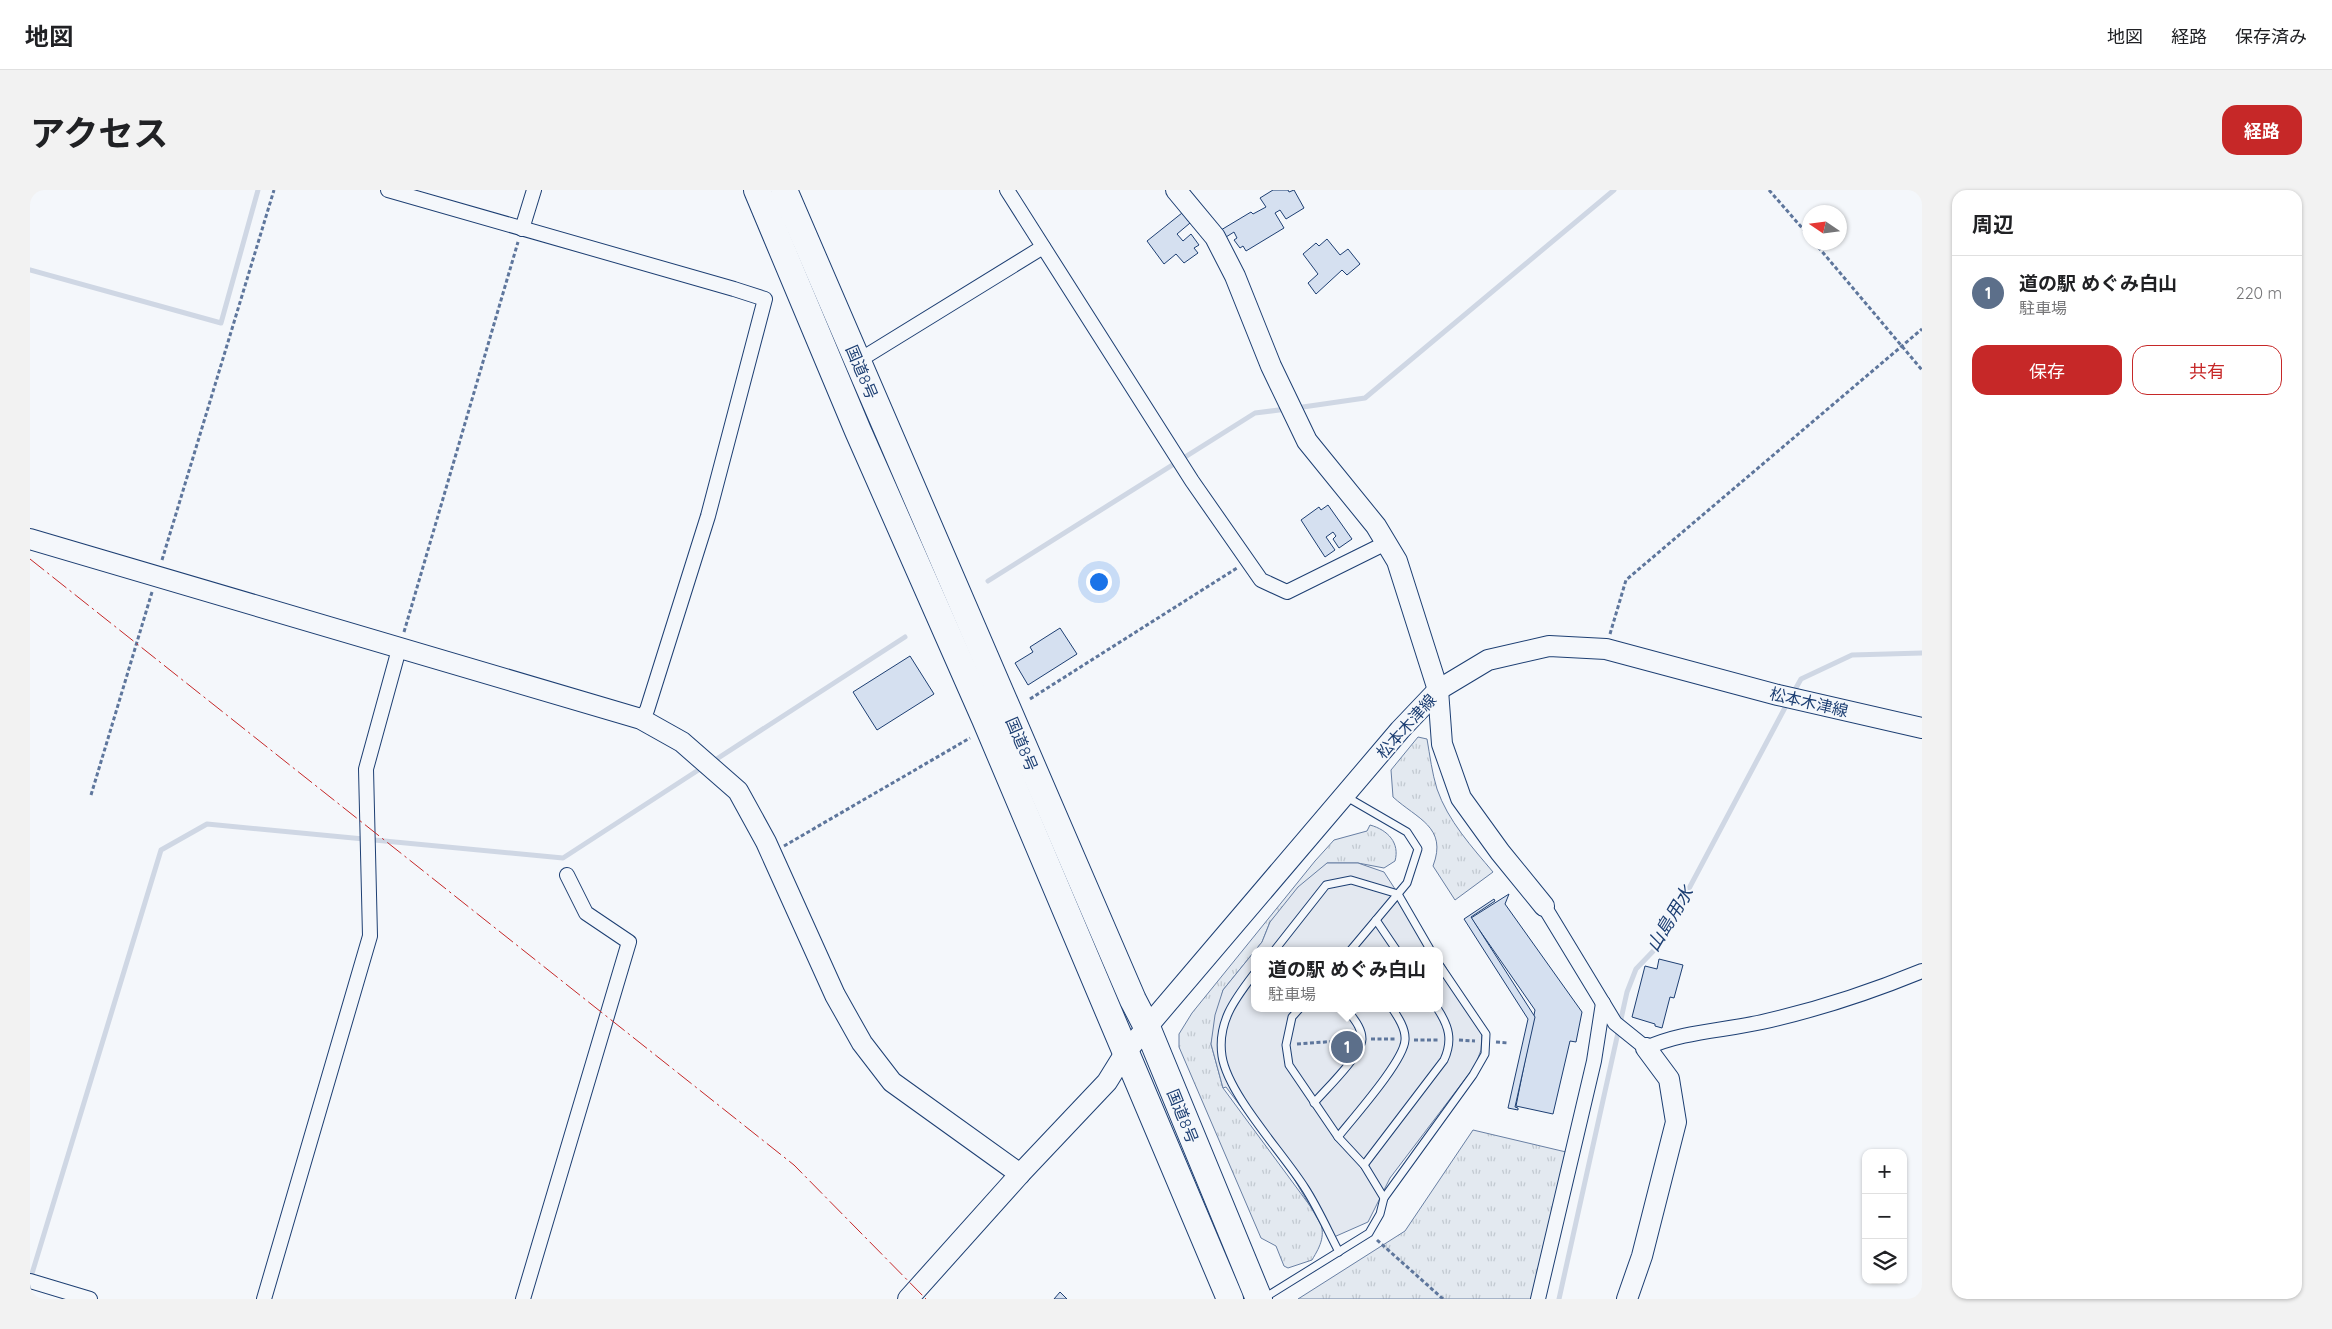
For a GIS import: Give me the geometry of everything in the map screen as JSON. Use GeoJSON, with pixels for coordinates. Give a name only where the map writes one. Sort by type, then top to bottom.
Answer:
{"type":"FeatureCollection","features":[{"type":"Feature","properties":{"kind":"highway","name":"国道8号"},"geometry":{"type":"LineString","coordinates":[[757,190],[862,440],[989,728],[1230,1299]]}},
{"type":"Feature","properties":{"kind":"highway","name":"国道8号"},"geometry":{"type":"LineString","coordinates":[[784,190],[1133,1000],[1147,1027],[1259,1299]]}},
{"type":"Feature","properties":{"kind":"street"},"geometry":{"type":"LineString","coordinates":[[388,190],[765,299],[708,516],[647,710],[642,719]]}},
{"type":"Feature","properties":{"kind":"street"},"geometry":{"type":"LineString","coordinates":[[522,229],[534,190]]}},
{"type":"Feature","properties":{"kind":"street"},"geometry":{"type":"LineString","coordinates":[[1007,190],[1185,470],[1261,580],[1287,592],[1386,543]]}},
{"type":"Feature","properties":{"kind":"street"},"geometry":{"type":"LineString","coordinates":[[1176,190],[1215,237],[1235,276],[1271,366],[1307,441],[1376,526],[1397,562],[1438,690],[1442,744],[1461,798],[1500,852],[1544,906],[1603,1003],[1621,1028],[1646,1048],[1669,1079],[1676,1122],[1642,1256],[1627,1299]]}},
{"type":"Feature","properties":{"kind":"street"},"geometry":{"type":"LineString","coordinates":[[858,361],[1043,247]]}},
{"type":"Feature","properties":{"kind":"street"},"geometry":{"type":"LineString","coordinates":[[30,539],[642,719],[682,742],[738,791],[771,853],[835,996],[862,1043],[892,1082],[1020,1174]]}},
{"type":"Feature","properties":{"kind":"street","name":"松本木津線"},"geometry":{"type":"LineString","coordinates":[[908,1299],[1020,1174],[1107,1082],[1125,1052],[1344,796],[1438,690],[1488,660],[1549,646],[1606,649],[1787,697],[1922,728]]}},
{"type":"Feature","properties":{"kind":"street"},"geometry":{"type":"LineString","coordinates":[[264,1299],[370,936],[366,769],[399,649]]}},
{"type":"Feature","properties":{"kind":"street"},"geometry":{"type":"LineString","coordinates":[[523,1299],[629,942],[586,913],[567,875]]}},
{"type":"Feature","properties":{"kind":"street"},"geometry":{"type":"LineString","coordinates":[[1646,1048],[1670,1037],[1762,1022],[1884,987],[1922,971]]}},
{"type":"Feature","properties":{"kind":"street"},"geometry":{"type":"LineString","coordinates":[[1538,1299],[1594,1061],[1603,1003]]}},
{"type":"Feature","properties":{"kind":"street"},"geometry":{"type":"LineString","coordinates":[[33,1282],[90,1299]]}},
{"type":"Feature","properties":{"kind":"lane"},"geometry":{"type":"LineString","coordinates":[[1344,796],[1408,832],[1418,849],[1407,883],[1354,947]]}},
{"type":"Feature","properties":{"kind":"lane"},"geometry":{"type":"LineString","coordinates":[[1277,947],[1326,886],[1351,880],[1398,894],[1429,947]]}},
{"type":"Feature","properties":{"kind":"lane"},"geometry":{"type":"LineString","coordinates":[[1376,920],[1394,947]]}},
{"type":"Feature","properties":{"kind":"lane"},"geometry":{"type":"LineString","coordinates":[[1263,1299],[1369,1233],[1380,1214],[1384,1198],[1473,1076],[1485,1054],[1486,1034],[1443,970]]}},
{"type":"Feature","properties":{"kind":"lane"},"geometry":{"type":"LineString","coordinates":[[1251,978],[1232,1003],[1222,1032],[1222,1057],[1234,1088],[1306,1189],[1339,1252]]}},
{"type":"Feature","properties":{"kind":"lane"},"geometry":{"type":"LineString","coordinates":[[1297,1012],[1292,1018],[1286,1045],[1289,1065],[1338,1137],[1364,1165],[1384,1198]]}},
{"type":"Feature","properties":{"kind":"lane"},"geometry":{"type":"LineString","coordinates":[[1314,1103],[1358,1051],[1362,1039],[1359,1028],[1349,1012]]}},
{"type":"Feature","properties":{"kind":"lane"},"geometry":{"type":"LineString","coordinates":[[1338,1137],[1400,1057],[1405,1039],[1400,1020],[1395,1012]]}},
{"type":"Feature","properties":{"kind":"lane"},"geometry":{"type":"LineString","coordinates":[[1364,1165],[1444,1060],[1447,1052],[1449,1032],[1446,1021],[1440,1012]]}},
{"type":"Feature","properties":{"kind":"path"},"geometry":{"type":"LineString","coordinates":[[91,795],[274,190]]}},
{"type":"Feature","properties":{"kind":"path"},"geometry":{"type":"LineString","coordinates":[[1769,190],[1802,228]]}},
{"type":"Feature","properties":{"kind":"path"},"geometry":{"type":"LineString","coordinates":[[399,649],[522,229]]}},
{"type":"Feature","properties":{"kind":"path"},"geometry":{"type":"LineString","coordinates":[[1821,250],[1922,370]]}},
{"type":"Feature","properties":{"kind":"path"},"geometry":{"type":"LineString","coordinates":[[1606,649],[1626,580],[1922,329]]}},
{"type":"Feature","properties":{"kind":"path"},"geometry":{"type":"LineString","coordinates":[[1030,699],[1248,561]]}},
{"type":"Feature","properties":{"kind":"path"},"geometry":{"type":"LineString","coordinates":[[771,853],[970,738]]}},
{"type":"Feature","properties":{"kind":"path"},"geometry":{"type":"LineString","coordinates":[[1369,1233],[1443,1299]]}},
{"type":"Feature","properties":{"kind":"green space"},"geometry":{"type":"Polygon","coordinates":[[[1418,737],[1427,739],[1435,783],[1447,812],[1461,833],[1493,872],[1455,900],[1433,866],[1437,853],[1433,833],[1428,825],[1393,797],[1391,770],[1418,737]]]}},
{"type":"Feature","properties":{"kind":"green space"},"geometry":{"type":"Polygon","coordinates":[[[1370,825],[1382,830],[1391,838],[1396,848],[1395,861],[1384,868],[1358,863],[1327,863],[1270,922],[1262,942],[1258,947],[1251,947],[1251,956],[1223,990],[1211,1044],[1223,1088],[1319,1218],[1322,1235],[1318,1250],[1312,1260],[1288,1268],[1284,1266],[1276,1246],[1261,1238],[1179,1047],[1179,1034],[1192,1013],[1334,840],[1367,831],[1370,825]]]}},
{"type":"Feature","properties":{"kind":"green space"},"geometry":{"type":"Polygon","coordinates":[[[1473,1130],[1566,1152],[1533,1299],[1298,1299],[1405,1231],[1473,1130]]]}},
{"type":"Feature","properties":{"kind":"shaded area"},"geometry":{"type":"Polygon","coordinates":[[[1327,863],[1358,863],[1384,872],[1432,947],[1258,947],[1270,922],[1298,887],[1327,863]]]}},
{"type":"Feature","properties":{"kind":"shaded area"},"geometry":{"type":"Polygon","coordinates":[[[1251,956],[1251,1012],[1443,1012],[1443,963],[1469,1005],[1482,1033],[1481,1050],[1475,1066],[1390,1178],[1368,1222],[1334,1237],[1323,1228],[1290,1172],[1226,1087],[1223,1088],[1211,1044],[1215,1015],[1223,990],[1251,956]]]}},
{"type":"Feature","properties":{"kind":"building"},"geometry":{"type":"Polygon","coordinates":[[[1273,190],[1288,190],[1289,192],[1294,190],[1304,208],[1286,219],[1280,210],[1275,213],[1284,228],[1246,251],[1243,246],[1240,248],[1234,240],[1237,238],[1234,232],[1226,237],[1221,230],[1251,212],[1253,214],[1266,207],[1260,198],[1273,190]]]}},
{"type":"Feature","properties":{"kind":"building"},"geometry":{"type":"Polygon","coordinates":[[[1182,213],[1190,223],[1177,234],[1183,241],[1191,234],[1199,245],[1194,248],[1198,253],[1184,263],[1176,254],[1164,264],[1147,241],[1182,213]]]}},
{"type":"Feature","properties":{"kind":"building"},"geometry":{"type":"Polygon","coordinates":[[[1327,239],[1340,255],[1348,249],[1360,264],[1347,275],[1342,270],[1316,294],[1308,283],[1318,274],[1303,254],[1316,243],[1319,246],[1327,239]]]}},
{"type":"Feature","properties":{"kind":"building"},"geometry":{"type":"Polygon","coordinates":[[[1328,505],[1352,539],[1339,548],[1333,539],[1336,536],[1333,532],[1326,537],[1335,550],[1325,557],[1301,520],[1319,507],[1321,510],[1328,505]]]}},
{"type":"Feature","properties":{"kind":"building"},"geometry":{"type":"Polygon","coordinates":[[[1060,628],[1077,654],[1028,685],[1015,663],[1033,652],[1030,647],[1060,628]]]}},
{"type":"Feature","properties":{"kind":"building"},"geometry":{"type":"Polygon","coordinates":[[[910,656],[934,694],[877,730],[853,692],[910,656]]]}},
{"type":"Feature","properties":{"kind":"building"},"geometry":{"type":"Polygon","coordinates":[[[1509,894],[1505,904],[1582,1012],[1576,1042],[1570,1041],[1553,1114],[1516,1106],[1535,1010],[1471,918],[1509,894]]]}},
{"type":"Feature","properties":{"kind":"building"},"geometry":{"type":"Polygon","coordinates":[[[1494,899],[1495,901],[1471,917],[1535,1017],[1515,1107],[1518,1110],[1508,1108],[1528,1019],[1464,919],[1494,899]]]}},
{"type":"Feature","properties":{"kind":"building"},"geometry":{"type":"Polygon","coordinates":[[[1659,959],[1683,965],[1674,998],[1670,997],[1662,1028],[1632,1017],[1645,966],[1657,969],[1659,959]]]}},
{"type":"Feature","properties":{"kind":"building"},"geometry":{"type":"Polygon","coordinates":[[[1060,1292],[1067,1299],[1054,1299],[1060,1292]]]}},
{"type":"Feature","properties":{"kind":"waterway"},"geometry":{"type":"LineString","coordinates":[[30,270],[221,323],[258,190]]}},
{"type":"Feature","properties":{"kind":"waterway"},"geometry":{"type":"LineString","coordinates":[[1296,408],[1365,398],[1614,190]]}},
{"type":"Feature","properties":{"kind":"waterway"},"geometry":{"type":"LineString","coordinates":[[988,581],[1255,413],[1287,409]]}},
{"type":"Feature","properties":{"kind":"waterway"},"geometry":{"type":"LineString","coordinates":[[712,762],[905,637]]}},
{"type":"Feature","properties":{"kind":"waterway","name":"山島用水"},"geometry":{"type":"LineString","coordinates":[[1792,695],[1801,679],[1852,655],[1922,653]]}},
{"type":"Feature","properties":{"kind":"waterway","name":"山島用水"},"geometry":{"type":"LineString","coordinates":[[1559,1299],[1627,992],[1636,969],[1659,945],[1788,702]]}},
{"type":"Feature","properties":{"kind":"waterway"},"geometry":{"type":"LineString","coordinates":[[30,1280],[161,850],[207,824],[563,858],[703,767]]}},
{"type":"Feature","properties":{"kind":"power"},"geometry":{"type":"LineString","coordinates":[[30,559],[794,1165],[926,1299]]}},
{"type":"Feature","properties":{"kind":"place","name":"道の駅 めぐみ白山"},"geometry":{"type":"Point","coordinates":[1347,1047]}}]}
